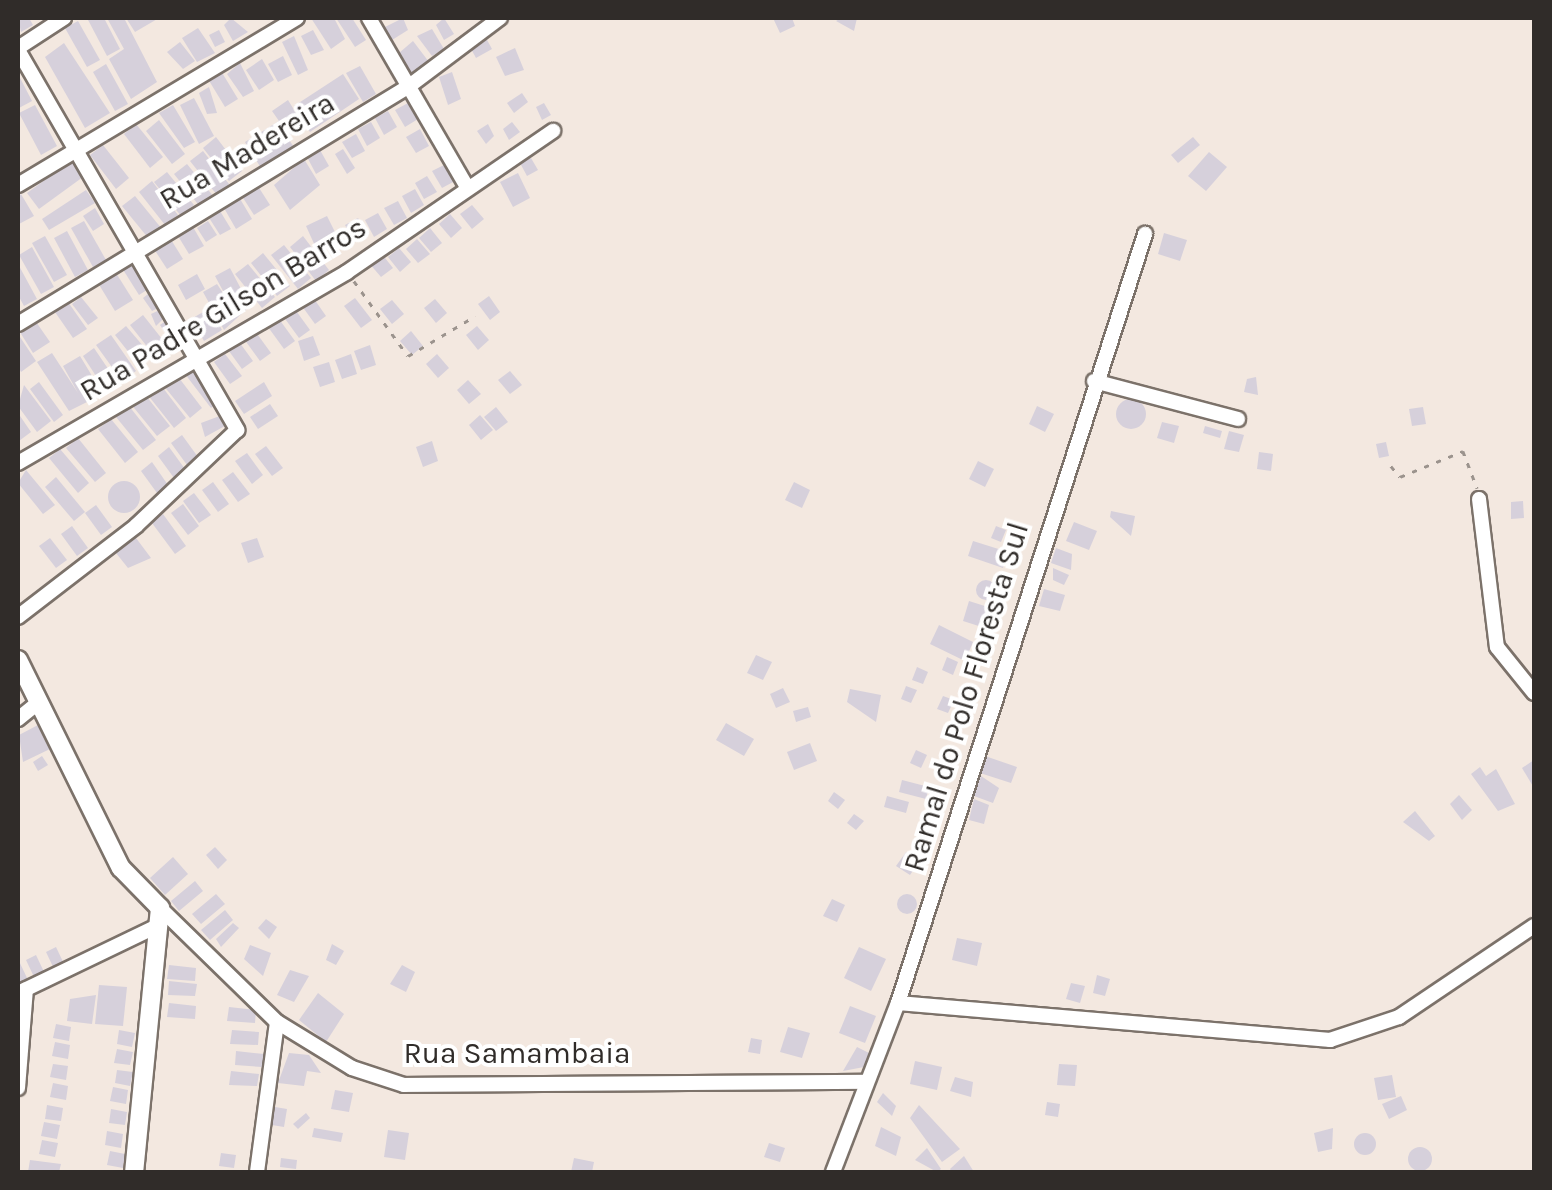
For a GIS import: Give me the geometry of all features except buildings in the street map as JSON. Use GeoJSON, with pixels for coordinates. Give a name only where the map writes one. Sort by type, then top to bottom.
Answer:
{"type":"FeatureCollection","features":[{"type":"Feature","properties":{"kind":"street"},"geometry":{"type":"LineString","coordinates":[[18,616],[136,526],[233,437],[237,421],[134,254],[18,49],[64,18]]}},
{"type":"Feature","properties":{"kind":"street"},"geometry":{"type":"LineString","coordinates":[[18,185],[297,18]]}},
{"type":"Feature","properties":{"kind":"street"},"geometry":{"type":"LineString","coordinates":[[368,18],[466,185]]}},
{"type":"Feature","properties":{"kind":"street","name":"Rua Madereira"},"geometry":{"type":"LineString","coordinates":[[18,324],[408,87],[500,18]]}},
{"type":"Feature","properties":{"kind":"street","name":"Rua Padre Gilson Barros"},"geometry":{"type":"LineString","coordinates":[[18,464],[348,272],[466,185],[553,131]]}},
{"type":"Feature","properties":{"kind":"street","name":"Ramal do Polo Floresta Sul"},"geometry":{"type":"LineString","coordinates":[[833,1172],[864,1082],[898,1003],[1094,381],[1145,234]]}},
{"type":"Feature","properties":{"kind":"street"},"geometry":{"type":"LineString","coordinates":[[1094,381],[1238,418]]}},
{"type":"Feature","properties":{"kind":"street"},"geometry":{"type":"LineString","coordinates":[[1479,499],[1497,647],[1534,692]]}},
{"type":"Feature","properties":{"kind":"street","name":"Rua Samambaia"},"geometry":{"type":"LineString","coordinates":[[18,660],[121,868],[158,917],[277,1022],[352,1068],[404,1084],[864,1082]]}},
{"type":"Feature","properties":{"kind":"street"},"geometry":{"type":"LineString","coordinates":[[18,718],[38,702]]}},
{"type":"Feature","properties":{"kind":"street"},"geometry":{"type":"LineString","coordinates":[[18,1088],[22,991],[158,917]]}},
{"type":"Feature","properties":{"kind":"street"},"geometry":{"type":"LineString","coordinates":[[134,1172],[158,917]]}},
{"type":"Feature","properties":{"kind":"street"},"geometry":{"type":"LineString","coordinates":[[898,1003],[1330,1040],[1399,1017],[1534,926]]}},
{"type":"Feature","properties":{"kind":"street"},"geometry":{"type":"LineString","coordinates":[[257,1172],[277,1022]]}},
{"type":"Feature","properties":{"kind":"path"},"geometry":{"type":"LineString","coordinates":[[348,272],[408,356],[475,316]]}},
{"type":"Feature","properties":{"kind":"path"},"geometry":{"type":"LineString","coordinates":[[1391,466],[1400,477],[1463,451],[1479,499]]}}]}
